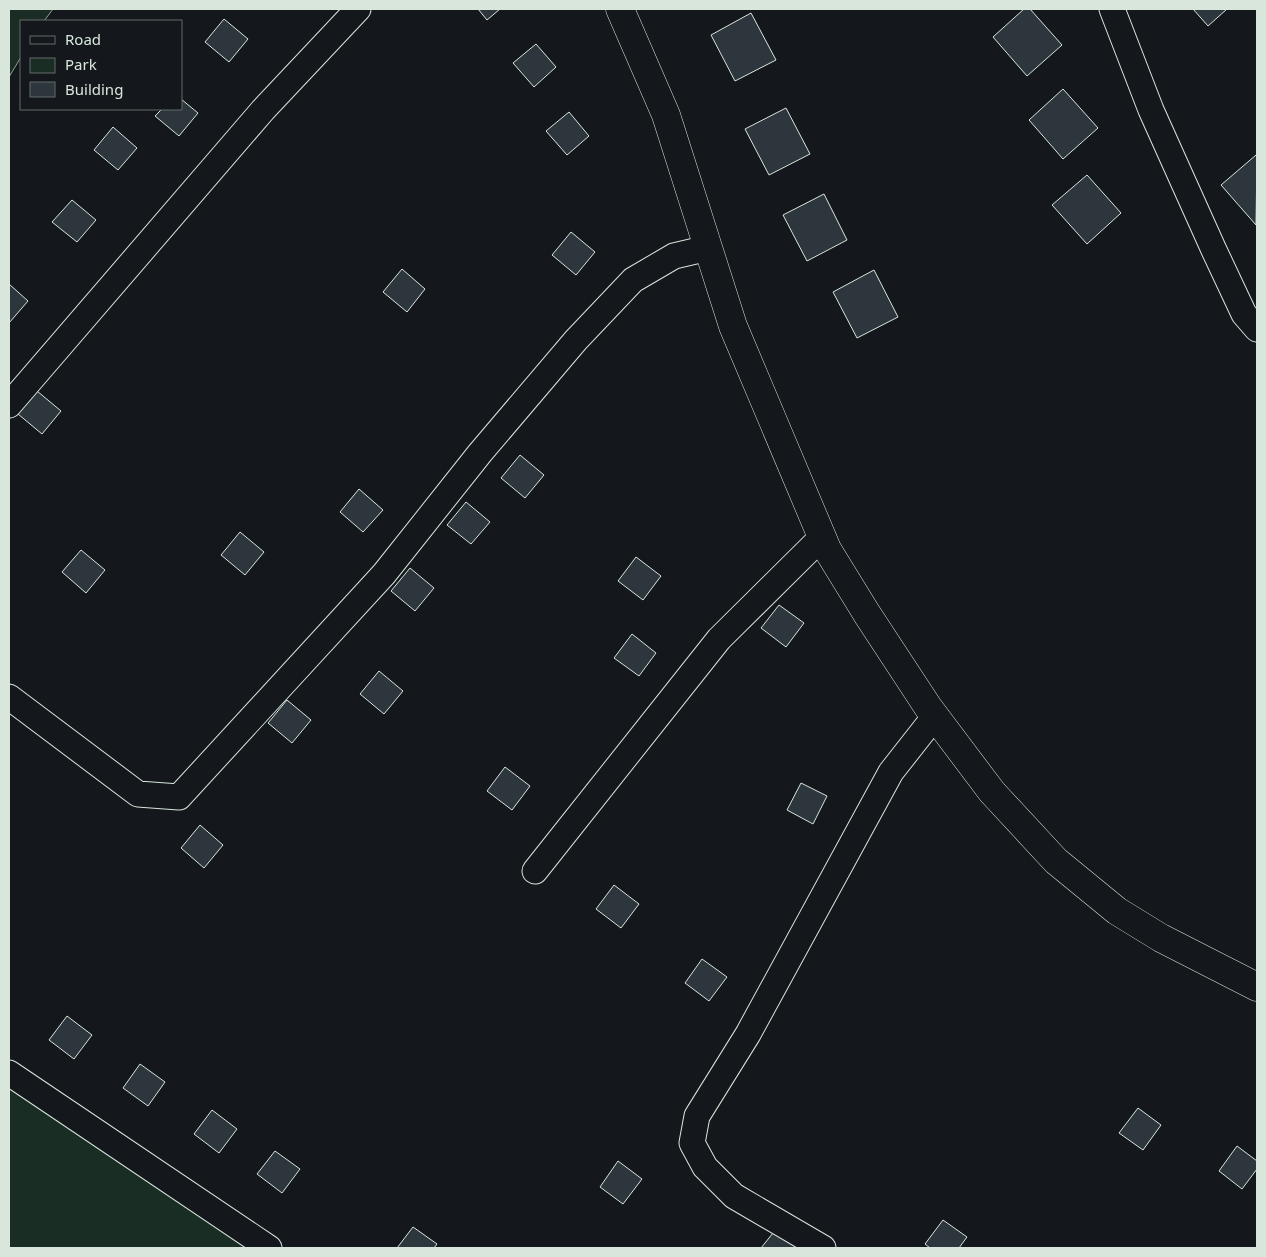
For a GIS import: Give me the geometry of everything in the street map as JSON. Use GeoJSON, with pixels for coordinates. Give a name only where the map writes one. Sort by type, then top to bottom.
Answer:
{"type":"FeatureCollection","features":[{"type":"Feature","properties":{"kind":"street"},"geometry":{"type":"LineString","coordinates":[[9,405],[262,110],[358,9]]}},
{"type":"Feature","properties":{"kind":"street"},"geometry":{"type":"LineString","coordinates":[[620,9],[666,115],[733,326],[822,538],[867,614],[934,716],[992,792],[1056,861],[1117,911],[1161,938],[1257,987]]}},
{"type":"Feature","properties":{"kind":"street"},"geometry":{"type":"LineString","coordinates":[[1112,9],[1151,110],[1213,248],[1244,314],[1257,328]]}},
{"type":"Feature","properties":{"kind":"street"},"geometry":{"type":"LineString","coordinates":[[9,697],[138,794],[179,798],[384,574],[515,411],[607,307],[633,280],[674,256],[708,248]]}},
{"type":"Feature","properties":{"kind":"street"},"geometry":{"type":"LineString","coordinates":[[534,871],[719,639],[822,538]]}},
{"type":"Feature","properties":{"kind":"street"},"geometry":{"type":"LineString","coordinates":[[823,1248],[734,1196],[705,1167],[692,1143],[697,1116],[748,1034],[891,772],[934,716]]}},
{"type":"Feature","properties":{"kind":"street"},"geometry":{"type":"LineString","coordinates":[[9,1073],[269,1248]]}},
{"type":"Feature","properties":{"kind":"green space"},"geometry":{"type":"Polygon","coordinates":[[[9,9],[53,9],[45,20],[20,20],[20,59],[9,77],[9,9]]]}},
{"type":"Feature","properties":{"kind":"green space"},"geometry":{"type":"Polygon","coordinates":[[[9,1073],[269,1248],[9,1248],[9,1073]]]}},
{"type":"Feature","properties":{"kind":"building"},"geometry":{"type":"Polygon","coordinates":[[[478,9],[500,9],[487,20],[478,9]]]}},
{"type":"Feature","properties":{"kind":"building"},"geometry":{"type":"Polygon","coordinates":[[[1024,9],[1030,9],[1062,45],[1027,76],[993,37],[1024,9]]]}},
{"type":"Feature","properties":{"kind":"building"},"geometry":{"type":"Polygon","coordinates":[[[1193,9],[1227,9],[1208,26],[1193,9]]]}},
{"type":"Feature","properties":{"kind":"building"},"geometry":{"type":"Polygon","coordinates":[[[751,13],[776,60],[735,81],[711,35],[751,13]]]}},
{"type":"Feature","properties":{"kind":"building"},"geometry":{"type":"Polygon","coordinates":[[[224,19],[248,39],[229,62],[205,42],[224,19]]]}},
{"type":"Feature","properties":{"kind":"building"},"geometry":{"type":"Polygon","coordinates":[[[536,44],[556,67],[534,87],[513,63],[536,44]]]}},
{"type":"Feature","properties":{"kind":"building"},"geometry":{"type":"Polygon","coordinates":[[[1063,89],[1098,128],[1063,159],[1029,120],[1063,89]]]}},
{"type":"Feature","properties":{"kind":"building"},"geometry":{"type":"Polygon","coordinates":[[[182,100],[198,113],[179,136],[155,116],[161,110],[182,110],[182,100]]]}},
{"type":"Feature","properties":{"kind":"building"},"geometry":{"type":"Polygon","coordinates":[[[786,108],[810,154],[769,175],[745,129],[786,108]]]}},
{"type":"Feature","properties":{"kind":"building"},"geometry":{"type":"Polygon","coordinates":[[[569,112],[589,136],[567,155],[546,131],[569,112]]]}},
{"type":"Feature","properties":{"kind":"building"},"geometry":{"type":"Polygon","coordinates":[[[113,127],[137,148],[118,170],[94,150],[113,127]]]}},
{"type":"Feature","properties":{"kind":"building"},"geometry":{"type":"Polygon","coordinates":[[[1256,155],[1257,157],[1256,225],[1221,185],[1256,155]]]}},
{"type":"Feature","properties":{"kind":"building"},"geometry":{"type":"Polygon","coordinates":[[[1087,175],[1121,213],[1087,244],[1052,205],[1087,175]]]}},
{"type":"Feature","properties":{"kind":"building"},"geometry":{"type":"Polygon","coordinates":[[[824,194],[847,240],[807,261],[783,215],[824,194]]]}},
{"type":"Feature","properties":{"kind":"building"},"geometry":{"type":"Polygon","coordinates":[[[72,200],[96,220],[77,242],[52,222],[72,200]]]}},
{"type":"Feature","properties":{"kind":"building"},"geometry":{"type":"Polygon","coordinates":[[[571,232],[595,252],[576,275],[552,255],[571,232]]]}},
{"type":"Feature","properties":{"kind":"building"},"geometry":{"type":"Polygon","coordinates":[[[402,269],[425,289],[407,312],[383,292],[402,269]]]}},
{"type":"Feature","properties":{"kind":"building"},"geometry":{"type":"Polygon","coordinates":[[[874,270],[898,317],[857,338],[833,292],[874,270]]]}},
{"type":"Feature","properties":{"kind":"building"},"geometry":{"type":"Polygon","coordinates":[[[9,284],[28,301],[9,323],[9,284]]]}},
{"type":"Feature","properties":{"kind":"building"},"geometry":{"type":"Polygon","coordinates":[[[37,391],[61,411],[42,434],[18,414],[37,391]]]}},
{"type":"Feature","properties":{"kind":"building"},"geometry":{"type":"Polygon","coordinates":[[[520,455],[544,475],[525,498],[501,478],[520,455]]]}},
{"type":"Feature","properties":{"kind":"building"},"geometry":{"type":"Polygon","coordinates":[[[359,489],[383,510],[363,532],[340,512],[359,489]]]}},
{"type":"Feature","properties":{"kind":"building"},"geometry":{"type":"Polygon","coordinates":[[[466,502],[490,522],[471,544],[447,525],[466,502]]]}},
{"type":"Feature","properties":{"kind":"building"},"geometry":{"type":"Polygon","coordinates":[[[240,532],[264,552],[245,575],[221,555],[240,532]]]}},
{"type":"Feature","properties":{"kind":"building"},"geometry":{"type":"Polygon","coordinates":[[[81,550],[105,570],[86,593],[62,572],[81,550]]]}},
{"type":"Feature","properties":{"kind":"building"},"geometry":{"type":"Polygon","coordinates":[[[636,557],[661,576],[643,600],[618,581],[636,557]]]}},
{"type":"Feature","properties":{"kind":"building"},"geometry":{"type":"Polygon","coordinates":[[[410,568],[434,588],[415,611],[391,591],[410,568]]]}},
{"type":"Feature","properties":{"kind":"building"},"geometry":{"type":"Polygon","coordinates":[[[779,605],[804,623],[786,647],[761,628],[779,605]]]}},
{"type":"Feature","properties":{"kind":"building"},"geometry":{"type":"Polygon","coordinates":[[[632,634],[656,653],[639,676],[614,658],[632,634]]]}},
{"type":"Feature","properties":{"kind":"building"},"geometry":{"type":"Polygon","coordinates":[[[379,671],[403,691],[384,714],[360,694],[379,671]]]}},
{"type":"Feature","properties":{"kind":"building"},"geometry":{"type":"Polygon","coordinates":[[[287,700],[311,720],[292,743],[268,723],[287,700]]]}},
{"type":"Feature","properties":{"kind":"building"},"geometry":{"type":"Polygon","coordinates":[[[505,767],[530,786],[512,810],[487,791],[505,767]]]}},
{"type":"Feature","properties":{"kind":"building"},"geometry":{"type":"Polygon","coordinates":[[[801,783],[827,796],[813,824],[787,810],[801,783]]]}},
{"type":"Feature","properties":{"kind":"building"},"geometry":{"type":"Polygon","coordinates":[[[200,825],[223,845],[204,868],[181,848],[200,825]]]}},
{"type":"Feature","properties":{"kind":"building"},"geometry":{"type":"Polygon","coordinates":[[[614,885],[639,904],[621,928],[596,909],[614,885]]]}},
{"type":"Feature","properties":{"kind":"building"},"geometry":{"type":"Polygon","coordinates":[[[702,959],[727,977],[709,1001],[685,983],[702,959]]]}},
{"type":"Feature","properties":{"kind":"building"},"geometry":{"type":"Polygon","coordinates":[[[67,1016],[92,1035],[74,1059],[49,1040],[67,1016]]]}},
{"type":"Feature","properties":{"kind":"building"},"geometry":{"type":"Polygon","coordinates":[[[140,1064],[165,1082],[148,1106],[123,1088],[140,1064]]]}},
{"type":"Feature","properties":{"kind":"building"},"geometry":{"type":"Polygon","coordinates":[[[1138,1108],[1161,1125],[1143,1150],[1119,1133],[1138,1108]]]}},
{"type":"Feature","properties":{"kind":"building"},"geometry":{"type":"Polygon","coordinates":[[[212,1110],[237,1129],[219,1153],[194,1134],[212,1110]]]}},
{"type":"Feature","properties":{"kind":"building"},"geometry":{"type":"Polygon","coordinates":[[[1237,1146],[1257,1161],[1257,1169],[1242,1189],[1219,1171],[1237,1146]]]}},
{"type":"Feature","properties":{"kind":"building"},"geometry":{"type":"Polygon","coordinates":[[[275,1151],[300,1169],[282,1193],[257,1174],[275,1151]]]}},
{"type":"Feature","properties":{"kind":"building"},"geometry":{"type":"Polygon","coordinates":[[[618,1161],[642,1179],[623,1204],[600,1187],[618,1161]]]}},
{"type":"Feature","properties":{"kind":"building"},"geometry":{"type":"Polygon","coordinates":[[[943,1220],[967,1237],[959,1248],[930,1248],[925,1244],[943,1220]]]}},
{"type":"Feature","properties":{"kind":"building"},"geometry":{"type":"Polygon","coordinates":[[[413,1227],[437,1244],[434,1248],[397,1248],[413,1227]]]}},
{"type":"Feature","properties":{"kind":"building"},"geometry":{"type":"Polygon","coordinates":[[[777,1228],[801,1245],[798,1248],[761,1248],[777,1228]]]}}]}
